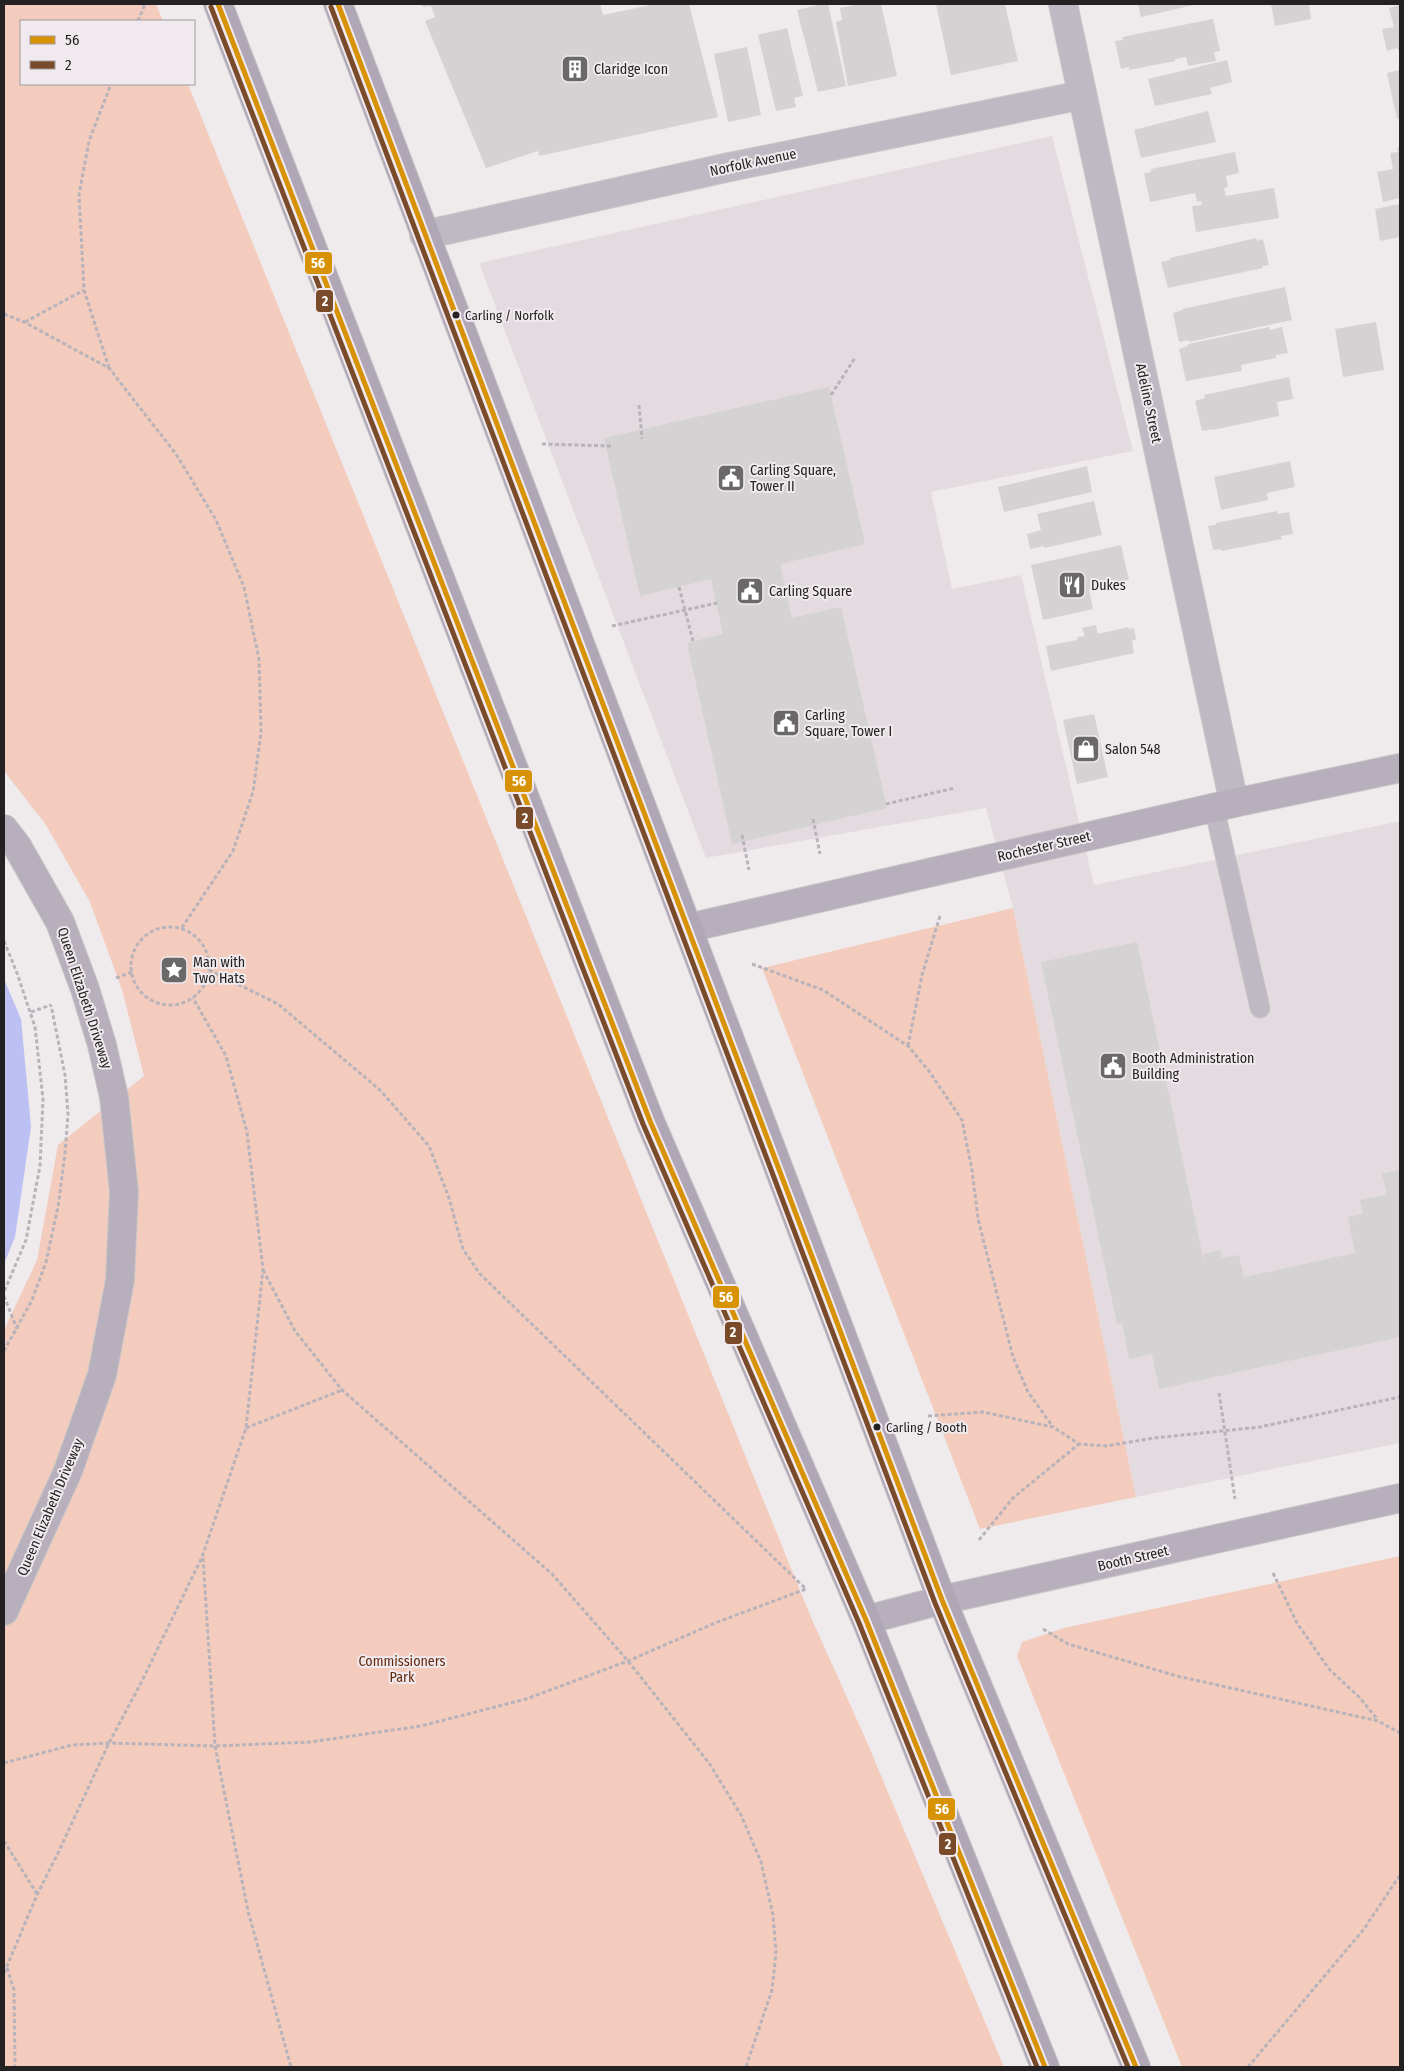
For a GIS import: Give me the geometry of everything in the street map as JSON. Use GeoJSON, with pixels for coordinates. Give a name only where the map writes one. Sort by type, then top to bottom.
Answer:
{"type":"FeatureCollection","features":[{"type":"Feature","properties":{"kind":"main road"},"geometry":{"type":"LineString","coordinates":[[218,4],[650,1122],[866,1620],[1045,2067]]}},
{"type":"Feature","properties":{"kind":"main road"},"geometry":{"type":"LineString","coordinates":[[338,4],[942,1600],[1136,2067]]}},
{"type":"Feature","properties":{"kind":"main road","name":"Rochester Street"},"geometry":{"type":"LineString","coordinates":[[688,928],[1224,805],[1400,768]]}},
{"type":"Feature","properties":{"kind":"main road","name":"Queen Elizabeth Driveway"},"geometry":{"type":"LineString","coordinates":[[4,829],[25,860],[60,922],[85,990],[102,1045],[114,1097],[124,1192],[120,1280],[102,1375],[68,1471],[4,1611]]}},
{"type":"Feature","properties":{"kind":"main road","name":"Booth Street"},"geometry":{"type":"LineString","coordinates":[[866,1620],[942,1600],[1400,1498]]}},
{"type":"Feature","properties":{"kind":"street","name":"Adeline Street"},"geometry":{"type":"LineString","coordinates":[[1062,4],[1082,94],[1224,805]]}},
{"type":"Feature","properties":{"kind":"street","name":"Norfolk Avenue"},"geometry":{"type":"LineString","coordinates":[[424,235],[725,168],[1082,94]]}},
{"type":"Feature","properties":{"kind":"lane"},"geometry":{"type":"LineString","coordinates":[[1224,805],[1260,1008]]}},
{"type":"Feature","properties":{"kind":"path"},"geometry":{"type":"LineString","coordinates":[[138,20],[145,4]]}},
{"type":"Feature","properties":{"kind":"path"},"geometry":{"type":"LineString","coordinates":[[111,85],[89,141],[79,195],[84,290],[109,368],[176,454],[216,520],[244,587],[259,659],[261,732],[254,792],[233,851],[181,928]]}},
{"type":"Feature","properties":{"kind":"path"},"geometry":{"type":"LineString","coordinates":[[24,322],[84,290]]}},
{"type":"Feature","properties":{"kind":"path"},"geometry":{"type":"LineString","coordinates":[[4,314],[24,322],[109,368]]}},
{"type":"Feature","properties":{"kind":"path"},"geometry":{"type":"LineString","coordinates":[[831,395],[855,358]]}},
{"type":"Feature","properties":{"kind":"path"},"geometry":{"type":"LineString","coordinates":[[639,405],[642,439]]}},
{"type":"Feature","properties":{"kind":"path"},"geometry":{"type":"LineString","coordinates":[[541,444],[611,446]]}},
{"type":"Feature","properties":{"kind":"path"},"geometry":{"type":"LineString","coordinates":[[679,587],[693,641]]}},
{"type":"Feature","properties":{"kind":"path"},"geometry":{"type":"LineString","coordinates":[[612,626],[717,603]]}},
{"type":"Feature","properties":{"kind":"path"},"geometry":{"type":"LineString","coordinates":[[886,804],[955,788]]}},
{"type":"Feature","properties":{"kind":"path"},"geometry":{"type":"LineString","coordinates":[[813,819],[820,854]]}},
{"type":"Feature","properties":{"kind":"path"},"geometry":{"type":"LineString","coordinates":[[742,834],[749,870]]}},
{"type":"Feature","properties":{"kind":"path"},"geometry":{"type":"LineString","coordinates":[[908,1046],[922,974],[940,916]]}},
{"type":"Feature","properties":{"kind":"path"},"geometry":{"type":"LineString","coordinates":[[181,928],[203,944],[208,956],[209,970],[206,983],[193,998],[181,1004],[168,1005],[154,1002],[145,996],[136,985],[132,972],[133,958],[137,946],[146,936],[158,929],[181,928]]}},
{"type":"Feature","properties":{"kind":"path"},"geometry":{"type":"LineString","coordinates":[[4,941],[35,1027],[43,1099],[40,1166],[26,1240],[4,1292]]}},
{"type":"Feature","properties":{"kind":"path"},"geometry":{"type":"LineString","coordinates":[[752,964],[823,990],[908,1046],[929,1071],[962,1120],[972,1170],[978,1219],[1013,1357],[1028,1392],[1053,1427]]}},
{"type":"Feature","properties":{"kind":"path"},"geometry":{"type":"LineString","coordinates":[[4,1763],[72,1745],[109,1743],[215,1746],[310,1742],[420,1726],[526,1699],[628,1661],[716,1622],[806,1588],[480,1274],[463,1249],[449,1198],[430,1146],[380,1090],[278,1004],[209,970]]}},
{"type":"Feature","properties":{"kind":"path"},"geometry":{"type":"LineString","coordinates":[[111,979],[132,972]]}},
{"type":"Feature","properties":{"kind":"path"},"geometry":{"type":"LineString","coordinates":[[4,1973],[37,1895],[109,1743],[141,1683],[202,1558],[246,1428],[263,1269],[247,1132],[226,1056],[193,998]]}},
{"type":"Feature","properties":{"kind":"path"},"geometry":{"type":"LineString","coordinates":[[4,1351],[32,1300],[46,1262],[58,1207],[66,1154],[68,1114],[66,1075],[51,1004],[30,1012]]}},
{"type":"Feature","properties":{"kind":"path"},"geometry":{"type":"LineString","coordinates":[[263,1269],[295,1331],[342,1390],[552,1574],[628,1661],[709,1763],[741,1816],[761,1862],[773,1915],[776,1952],[772,1990],[746,2067]]}},
{"type":"Feature","properties":{"kind":"path"},"geometry":{"type":"LineString","coordinates":[[4,1296],[17,1329]]}},
{"type":"Feature","properties":{"kind":"path"},"geometry":{"type":"LineString","coordinates":[[246,1428],[342,1390]]}},
{"type":"Feature","properties":{"kind":"path"},"geometry":{"type":"LineString","coordinates":[[1218,1393],[1226,1432],[1240,1534]]}},
{"type":"Feature","properties":{"kind":"path"},"geometry":{"type":"LineString","coordinates":[[928,1416],[983,1412],[1053,1427],[1079,1444],[1106,1446],[1154,1438],[1260,1427],[1400,1397]]}},
{"type":"Feature","properties":{"kind":"path"},"geometry":{"type":"LineString","coordinates":[[979,1540],[1013,1498],[1079,1444]]}},
{"type":"Feature","properties":{"kind":"path"},"geometry":{"type":"LineString","coordinates":[[202,1558],[215,1746],[248,1911],[291,2067]]}},
{"type":"Feature","properties":{"kind":"path"},"geometry":{"type":"LineString","coordinates":[[1273,1573],[1297,1624],[1329,1669],[1360,1698],[1378,1721]]}},
{"type":"Feature","properties":{"kind":"path"},"geometry":{"type":"LineString","coordinates":[[1043,1629],[1068,1644],[1177,1676],[1378,1721],[1400,1733]]}},
{"type":"Feature","properties":{"kind":"path"},"geometry":{"type":"LineString","coordinates":[[4,1840],[37,1895]]}},
{"type":"Feature","properties":{"kind":"path"},"geometry":{"type":"LineString","coordinates":[[1248,2067],[1364,1929],[1400,1875]]}},
{"type":"Feature","properties":{"kind":"path"},"geometry":{"type":"LineString","coordinates":[[7,1968],[14,1990],[15,2067]]}},
{"type":"Feature","properties":{"kind":"shaded area"},"geometry":{"type":"Polygon","coordinates":[[[1052,136],[1133,451],[931,492],[952,589],[1021,575],[1094,885],[1400,821],[1400,1443],[1136,1497],[1013,908],[986,808],[706,858],[479,263],[1052,136]]]}},
{"type":"Feature","properties":{"kind":"green space","name":"Commissioners Park"},"geometry":{"type":"Polygon","coordinates":[[[4,4],[156,4],[163,20],[20,20],[20,85],[188,85],[810,1615],[866,1740],[1004,2067],[4,2067],[4,1330],[37,1260],[58,1145],[144,1076],[122,990],[90,902],[46,825],[4,771],[4,4]]]}},
{"type":"Feature","properties":{"kind":"green space"},"geometry":{"type":"Polygon","coordinates":[[[1013,908],[1136,1497],[980,1529],[762,968],[1013,908]]]}},
{"type":"Feature","properties":{"kind":"green space"},"geometry":{"type":"Polygon","coordinates":[[[1400,1556],[1400,2067],[1182,2067],[1017,1656],[1022,1642],[1064,1628],[1400,1556]]]}},
{"type":"Feature","properties":{"kind":"water"},"geometry":{"type":"Polygon","coordinates":[[[4,979],[21,1019],[31,1127],[15,1237],[4,1264],[4,979]]]}},
{"type":"Feature","properties":{"kind":"building","name":"Claridge Icon"},"geometry":{"type":"Polygon","coordinates":[[[419,4],[600,4],[603,15],[655,4],[689,4],[718,117],[539,156],[538,151],[486,168],[425,21],[435,17],[431,6],[424,7],[419,4]]]}},
{"type":"Feature","properties":{"kind":"building"},"geometry":{"type":"Polygon","coordinates":[[[828,4],[846,86],[818,92],[797,10],[828,4]]]}},
{"type":"Feature","properties":{"kind":"building"},"geometry":{"type":"Polygon","coordinates":[[[859,4],[881,4],[897,76],[848,86],[836,22],[842,20],[840,8],[859,4]]]}},
{"type":"Feature","properties":{"kind":"building"},"geometry":{"type":"Polygon","coordinates":[[[936,4],[1005,4],[1018,61],[951,75],[936,4]]]}},
{"type":"Feature","properties":{"kind":"building"},"geometry":{"type":"Polygon","coordinates":[[[1138,4],[1198,4],[1141,17],[1138,4]]]}},
{"type":"Feature","properties":{"kind":"building"},"geometry":{"type":"Polygon","coordinates":[[[1271,4],[1309,4],[1311,19],[1275,26],[1271,4]]]}},
{"type":"Feature","properties":{"kind":"building"},"geometry":{"type":"Polygon","coordinates":[[[1400,5],[1400,50],[1397,48],[1387,51],[1382,29],[1394,27],[1389,8],[1400,5]]]}},
{"type":"Feature","properties":{"kind":"building"},"geometry":{"type":"Polygon","coordinates":[[[1213,19],[1220,51],[1214,52],[1216,61],[1188,66],[1186,57],[1129,70],[1129,67],[1121,69],[1115,41],[1123,40],[1122,37],[1213,19]]]}},
{"type":"Feature","properties":{"kind":"building"},"geometry":{"type":"Polygon","coordinates":[[[787,28],[803,96],[794,98],[796,107],[776,111],[758,35],[787,28]]]}},
{"type":"Feature","properties":{"kind":"building"},"geometry":{"type":"Polygon","coordinates":[[[747,47],[761,115],[728,122],[714,54],[747,47]]]}},
{"type":"Feature","properties":{"kind":"building"},"geometry":{"type":"Polygon","coordinates":[[[1227,60],[1232,82],[1210,88],[1212,94],[1155,106],[1148,79],[1227,60]]]}},
{"type":"Feature","properties":{"kind":"building"},"geometry":{"type":"Polygon","coordinates":[[[1400,70],[1400,118],[1397,119],[1387,73],[1400,70]]]}},
{"type":"Feature","properties":{"kind":"building"},"geometry":{"type":"Polygon","coordinates":[[[1208,111],[1216,142],[1141,158],[1134,130],[1208,111]]]}},
{"type":"Feature","properties":{"kind":"building"},"geometry":{"type":"Polygon","coordinates":[[[1400,147],[1400,198],[1383,202],[1377,172],[1393,169],[1390,153],[1398,152],[1397,148],[1400,147]]]}},
{"type":"Feature","properties":{"kind":"building"},"geometry":{"type":"Polygon","coordinates":[[[1235,152],[1239,173],[1226,176],[1228,187],[1224,188],[1226,196],[1274,188],[1279,218],[1196,232],[1192,206],[1202,205],[1201,201],[1197,202],[1195,193],[1150,202],[1144,173],[1151,172],[1151,169],[1235,152]]]}},
{"type":"Feature","properties":{"kind":"building"},"geometry":{"type":"Polygon","coordinates":[[[1400,204],[1400,237],[1380,241],[1375,209],[1400,204]]]}},
{"type":"Feature","properties":{"kind":"building"},"geometry":{"type":"Polygon","coordinates":[[[1256,238],[1257,241],[1263,239],[1269,265],[1262,266],[1263,268],[1168,288],[1161,262],[1171,260],[1170,258],[1256,238]]]}},
{"type":"Feature","properties":{"kind":"building"},"geometry":{"type":"Polygon","coordinates":[[[1285,287],[1292,320],[1189,342],[1189,340],[1179,342],[1173,313],[1182,309],[1285,287]]]}},
{"type":"Feature","properties":{"kind":"building"},"geometry":{"type":"Polygon","coordinates":[[[1376,322],[1384,370],[1343,377],[1335,329],[1376,322]]]}},
{"type":"Feature","properties":{"kind":"building"},"geometry":{"type":"Polygon","coordinates":[[[1269,327],[1270,330],[1282,327],[1288,353],[1276,355],[1276,358],[1241,365],[1242,371],[1186,381],[1179,349],[1188,346],[1188,344],[1269,327]]]}},
{"type":"Feature","properties":{"kind":"building"},"geometry":{"type":"Polygon","coordinates":[[[1289,377],[1293,399],[1277,402],[1279,416],[1202,431],[1195,401],[1205,398],[1204,395],[1289,377]]]}},
{"type":"Feature","properties":{"kind":"building"},"geometry":{"type":"Polygon","coordinates":[[[829,387],[865,544],[780,564],[792,618],[841,607],[887,808],[732,844],[687,643],[723,634],[711,579],[640,596],[604,438],[829,387]]]}},
{"type":"Feature","properties":{"kind":"building"},"geometry":{"type":"Polygon","coordinates":[[[1290,461],[1295,487],[1267,493],[1268,500],[1221,510],[1214,477],[1290,461]]]}},
{"type":"Feature","properties":{"kind":"building"},"geometry":{"type":"Polygon","coordinates":[[[1087,466],[1092,492],[1004,512],[998,487],[1087,466]]]}},
{"type":"Feature","properties":{"kind":"building"},"geometry":{"type":"Polygon","coordinates":[[[1094,501],[1102,535],[1045,548],[1044,546],[1030,549],[1027,534],[1041,530],[1037,514],[1094,501]]]}},
{"type":"Feature","properties":{"kind":"building"},"geometry":{"type":"Polygon","coordinates":[[[1277,511],[1278,514],[1289,512],[1293,534],[1281,536],[1282,539],[1221,551],[1221,549],[1213,550],[1208,526],[1277,511]]]}},
{"type":"Feature","properties":{"kind":"building","name":"Dukes"},"geometry":{"type":"Polygon","coordinates":[[[1121,545],[1129,580],[1089,589],[1093,609],[1043,620],[1031,565],[1121,545]]]}},
{"type":"Feature","properties":{"kind":"building"},"geometry":{"type":"Polygon","coordinates":[[[1096,625],[1098,634],[1128,627],[1129,629],[1134,628],[1136,639],[1132,641],[1134,653],[1051,671],[1046,646],[1077,640],[1077,637],[1085,636],[1082,628],[1096,625]]]}},
{"type":"Feature","properties":{"kind":"building","name":"Salon 548"},"geometry":{"type":"Polygon","coordinates":[[[1094,714],[1108,777],[1077,784],[1063,720],[1094,714]]]}},
{"type":"Feature","properties":{"kind":"building","name":"Booth Administration Building"},"geometry":{"type":"Polygon","coordinates":[[[1137,942],[1204,1262],[1204,1254],[1220,1250],[1222,1258],[1239,1255],[1244,1277],[1355,1253],[1348,1217],[1363,1214],[1360,1200],[1387,1195],[1382,1174],[1400,1170],[1400,1337],[1159,1389],[1152,1354],[1129,1359],[1122,1323],[1117,1324],[1041,962],[1137,942]]]}},
{"type":"Feature","properties":{"kind":"transit line","name":"56"},"geometry":{"type":"LineString","coordinates":[[218,4],[650,1121],[866,1620],[1045,2067]]}},
{"type":"Feature","properties":{"kind":"transit line","name":"56"},"geometry":{"type":"LineString","coordinates":[[338,4],[942,1600],[1136,2067]]}},
{"type":"Feature","properties":{"kind":"transit line","name":"2"},"geometry":{"type":"LineString","coordinates":[[211,7],[643,1124],[859,1623],[1037,2067]]}},
{"type":"Feature","properties":{"kind":"transit line","name":"2"},"geometry":{"type":"LineString","coordinates":[[331,7],[935,1603],[1128,2067]]}},
{"type":"Feature","properties":{"kind":"place","name":"Claridge Icon"},"geometry":{"type":"Point","coordinates":[575,69]}},
{"type":"Feature","properties":{"kind":"place","name":"Carling / Norfolk"},"geometry":{"type":"Point","coordinates":[456,315]}},
{"type":"Feature","properties":{"kind":"place","name":"Carling Square, Tower II"},"geometry":{"type":"Point","coordinates":[731,478]}},
{"type":"Feature","properties":{"kind":"place","name":"Dukes"},"geometry":{"type":"Point","coordinates":[1072,585]}},
{"type":"Feature","properties":{"kind":"place","name":"Carling Square"},"geometry":{"type":"Point","coordinates":[750,591]}},
{"type":"Feature","properties":{"kind":"place","name":"Carling Square, Tower I"},"geometry":{"type":"Point","coordinates":[786,723]}},
{"type":"Feature","properties":{"kind":"place","name":"Salon 548"},"geometry":{"type":"Point","coordinates":[1086,749]}},
{"type":"Feature","properties":{"kind":"place","name":"Man with Two Hats"},"geometry":{"type":"Point","coordinates":[174,970]}},
{"type":"Feature","properties":{"kind":"place","name":"Booth Administration Building"},"geometry":{"type":"Point","coordinates":[1113,1066]}},
{"type":"Feature","properties":{"kind":"place","name":"Carling / Booth"},"geometry":{"type":"Point","coordinates":[877,1427]}}]}
